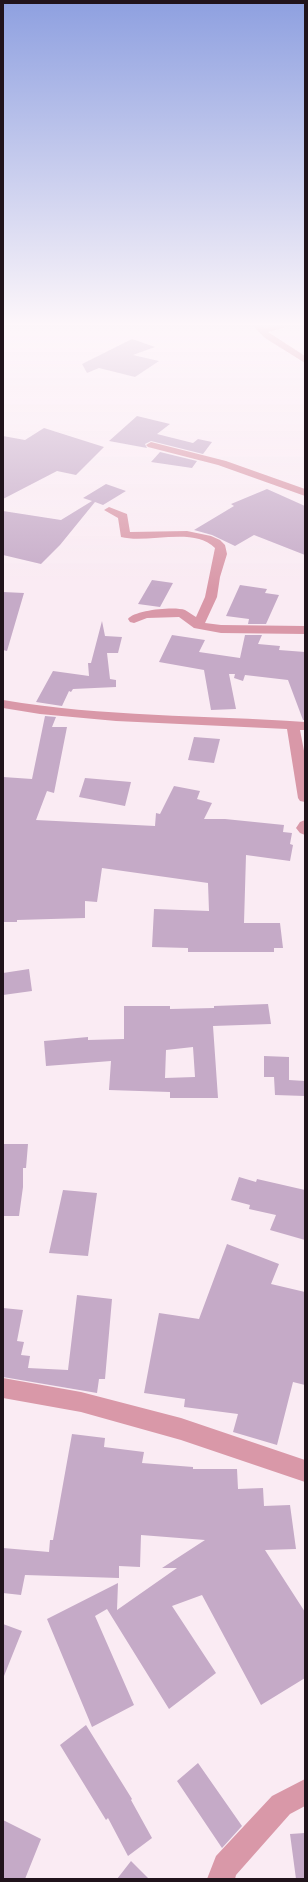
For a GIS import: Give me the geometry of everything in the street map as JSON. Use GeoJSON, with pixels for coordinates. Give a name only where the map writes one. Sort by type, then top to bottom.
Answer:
{"type":"FeatureCollection","features":[{"type":"Feature","properties":{"kind":"street"},"geometry":{"type":"LineString","coordinates":[[151,445],[222,463],[305,493]]}},
{"type":"Feature","properties":{"kind":"street"},"geometry":{"type":"LineString","coordinates":[[110,510],[123,516],[125,534],[187,534],[207,538],[216,542],[221,547],[221,554],[214,577],[211,597],[198,625]]}},
{"type":"Feature","properties":{"kind":"street"},"geometry":{"type":"LineString","coordinates":[[134,619],[145,614],[182,613],[198,625],[221,629],[305,630]]}},
{"type":"Feature","properties":{"kind":"street"},"geometry":{"type":"LineString","coordinates":[[3,704],[46,712],[299,725],[305,798]]}},
{"type":"Feature","properties":{"kind":"street"},"geometry":{"type":"LineString","coordinates":[[305,825],[302,828],[305,830]]}},
{"type":"Feature","properties":{"kind":"street"},"geometry":{"type":"LineString","coordinates":[[3,1388],[81,1402],[181,1429],[305,1471]]}},
{"type":"Feature","properties":{"kind":"street"},"geometry":{"type":"LineString","coordinates":[[221,1879],[226,1866],[281,1805],[305,1792]]}},
{"type":"Feature","properties":{"kind":"building"},"geometry":{"type":"Polygon","coordinates":[[[137,416],[170,424],[157,434],[193,443],[198,439],[212,442],[203,454],[151,441],[145,444],[147,448],[109,441],[137,416]]]}},
{"type":"Feature","properties":{"kind":"building"},"geometry":{"type":"Polygon","coordinates":[[[44,428],[104,447],[76,475],[57,471],[3,499],[3,436],[25,440],[44,428]]]}},
{"type":"Feature","properties":{"kind":"building"},"geometry":{"type":"Polygon","coordinates":[[[160,452],[197,461],[192,468],[151,462],[160,452]]]}},
{"type":"Feature","properties":{"kind":"building"},"geometry":{"type":"Polygon","coordinates":[[[106,484],[126,491],[103,505],[95,502],[60,545],[41,564],[3,555],[3,511],[61,520],[92,501],[83,498],[106,484]]]}},
{"type":"Feature","properties":{"kind":"building"},"geometry":{"type":"Polygon","coordinates":[[[267,489],[305,506],[305,555],[254,535],[235,546],[212,535],[194,530],[234,506],[231,504],[267,489]]]}},
{"type":"Feature","properties":{"kind":"building"},"geometry":{"type":"Polygon","coordinates":[[[152,580],[173,583],[160,607],[138,604],[152,580]]]}},
{"type":"Feature","properties":{"kind":"building"},"geometry":{"type":"Polygon","coordinates":[[[240,585],[267,589],[265,593],[279,595],[266,624],[248,624],[249,619],[226,616],[240,585]]]}},
{"type":"Feature","properties":{"kind":"building"},"geometry":{"type":"Polygon","coordinates":[[[3,592],[24,593],[7,651],[3,650],[3,592]]]}},
{"type":"Feature","properties":{"kind":"building"},"geometry":{"type":"Polygon","coordinates":[[[102,621],[105,636],[122,637],[118,653],[107,653],[110,679],[116,680],[116,687],[73,689],[71,692],[69,691],[62,706],[36,702],[53,671],[89,676],[88,663],[91,663],[102,621]]]}},
{"type":"Feature","properties":{"kind":"building"},"geometry":{"type":"Polygon","coordinates":[[[172,635],[205,640],[199,652],[240,658],[245,635],[262,635],[258,644],[280,646],[279,650],[305,652],[305,720],[303,720],[288,680],[245,675],[243,681],[234,678],[235,674],[229,674],[236,709],[211,710],[204,670],[159,662],[172,635]]]}},
{"type":"Feature","properties":{"kind":"building"},"geometry":{"type":"Polygon","coordinates":[[[45,716],[56,717],[52,727],[67,727],[54,793],[47,791],[36,820],[155,826],[156,813],[160,814],[174,786],[200,791],[197,799],[212,803],[204,819],[225,819],[284,825],[283,832],[292,833],[290,844],[293,845],[290,861],[246,855],[244,923],[280,923],[283,948],[274,948],[274,952],[188,952],[188,948],[152,947],[154,909],[209,911],[208,883],[102,868],[97,902],[85,901],[85,918],[17,920],[17,922],[3,922],[3,777],[32,779],[45,716]]]}},
{"type":"Feature","properties":{"kind":"building"},"geometry":{"type":"Polygon","coordinates":[[[194,737],[220,739],[214,763],[188,760],[194,737]]]}},
{"type":"Feature","properties":{"kind":"building"},"geometry":{"type":"Polygon","coordinates":[[[85,778],[131,782],[125,806],[79,797],[85,778]]]}},
{"type":"Feature","properties":{"kind":"building"},"geometry":{"type":"Polygon","coordinates":[[[29,969],[32,991],[3,995],[3,973],[29,969]]]}},
{"type":"Feature","properties":{"kind":"building"},"geometry":{"type":"Polygon","coordinates":[[[268,1004],[271,1024],[213,1026],[218,1098],[170,1098],[170,1092],[109,1090],[111,1061],[46,1066],[44,1041],[88,1037],[88,1040],[124,1039],[124,1006],[170,1006],[170,1009],[214,1008],[214,1006],[268,1004]],[[193,1047],[166,1050],[165,1078],[195,1077],[193,1047]]]}},
{"type":"Feature","properties":{"kind":"building"},"geometry":{"type":"Polygon","coordinates":[[[264,1056],[289,1057],[289,1080],[305,1081],[305,1096],[275,1095],[274,1077],[264,1077],[264,1056]]]}},
{"type":"Feature","properties":{"kind":"building"},"geometry":{"type":"Polygon","coordinates":[[[3,1144],[28,1144],[26,1168],[23,1168],[23,1187],[19,1216],[3,1216],[3,1144]]]}},
{"type":"Feature","properties":{"kind":"building"},"geometry":{"type":"Polygon","coordinates":[[[239,1177],[256,1182],[257,1179],[305,1190],[305,1240],[270,1230],[276,1215],[249,1209],[250,1205],[231,1200],[239,1177]]]}},
{"type":"Feature","properties":{"kind":"building"},"geometry":{"type":"Polygon","coordinates":[[[63,1190],[97,1193],[88,1256],[49,1253],[63,1190]]]}},
{"type":"Feature","properties":{"kind":"building"},"geometry":{"type":"Polygon","coordinates":[[[227,1244],[279,1264],[271,1284],[305,1292],[305,1385],[293,1382],[277,1445],[233,1432],[238,1414],[184,1407],[185,1399],[144,1393],[159,1313],[199,1319],[227,1244]]]}},
{"type":"Feature","properties":{"kind":"building"},"geometry":{"type":"Polygon","coordinates":[[[77,1295],[112,1299],[105,1379],[99,1379],[97,1393],[3,1377],[3,1308],[23,1310],[17,1341],[24,1342],[21,1355],[30,1356],[28,1368],[68,1370],[77,1295]]]}},
{"type":"Feature","properties":{"kind":"building"},"geometry":{"type":"Polygon","coordinates":[[[72,1434],[105,1438],[104,1447],[144,1452],[142,1463],[193,1467],[193,1469],[237,1469],[238,1489],[263,1488],[264,1506],[290,1505],[296,1549],[265,1550],[305,1612],[305,1678],[261,1705],[202,1595],[172,1606],[216,1673],[169,1709],[107,1609],[95,1616],[134,1705],[92,1727],[47,1619],[118,1583],[117,1610],[177,1568],[162,1568],[205,1540],[141,1535],[140,1567],[119,1566],[119,1578],[25,1575],[21,1595],[3,1593],[3,1548],[49,1552],[50,1540],[53,1540],[72,1434]]]}},
{"type":"Feature","properties":{"kind":"building"},"geometry":{"type":"Polygon","coordinates":[[[3,1624],[22,1631],[4,1676],[3,1676],[3,1624]]]}},
{"type":"Feature","properties":{"kind":"building"},"geometry":{"type":"Polygon","coordinates":[[[86,1725],[132,1799],[131,1800],[152,1838],[128,1856],[108,1818],[106,1820],[60,1745],[86,1725]]]}},
{"type":"Feature","properties":{"kind":"building"},"geometry":{"type":"Polygon","coordinates":[[[198,1763],[242,1826],[222,1848],[177,1781],[198,1763]]]}},
{"type":"Feature","properties":{"kind":"building"},"geometry":{"type":"Polygon","coordinates":[[[3,1820],[41,1839],[25,1879],[3,1879],[3,1820]]]}},
{"type":"Feature","properties":{"kind":"building"},"geometry":{"type":"Polygon","coordinates":[[[305,1833],[305,1878],[296,1879],[290,1834],[305,1833]]]}},
{"type":"Feature","properties":{"kind":"building"},"geometry":{"type":"Polygon","coordinates":[[[131,1861],[149,1879],[117,1879],[131,1861]]]}}]}
